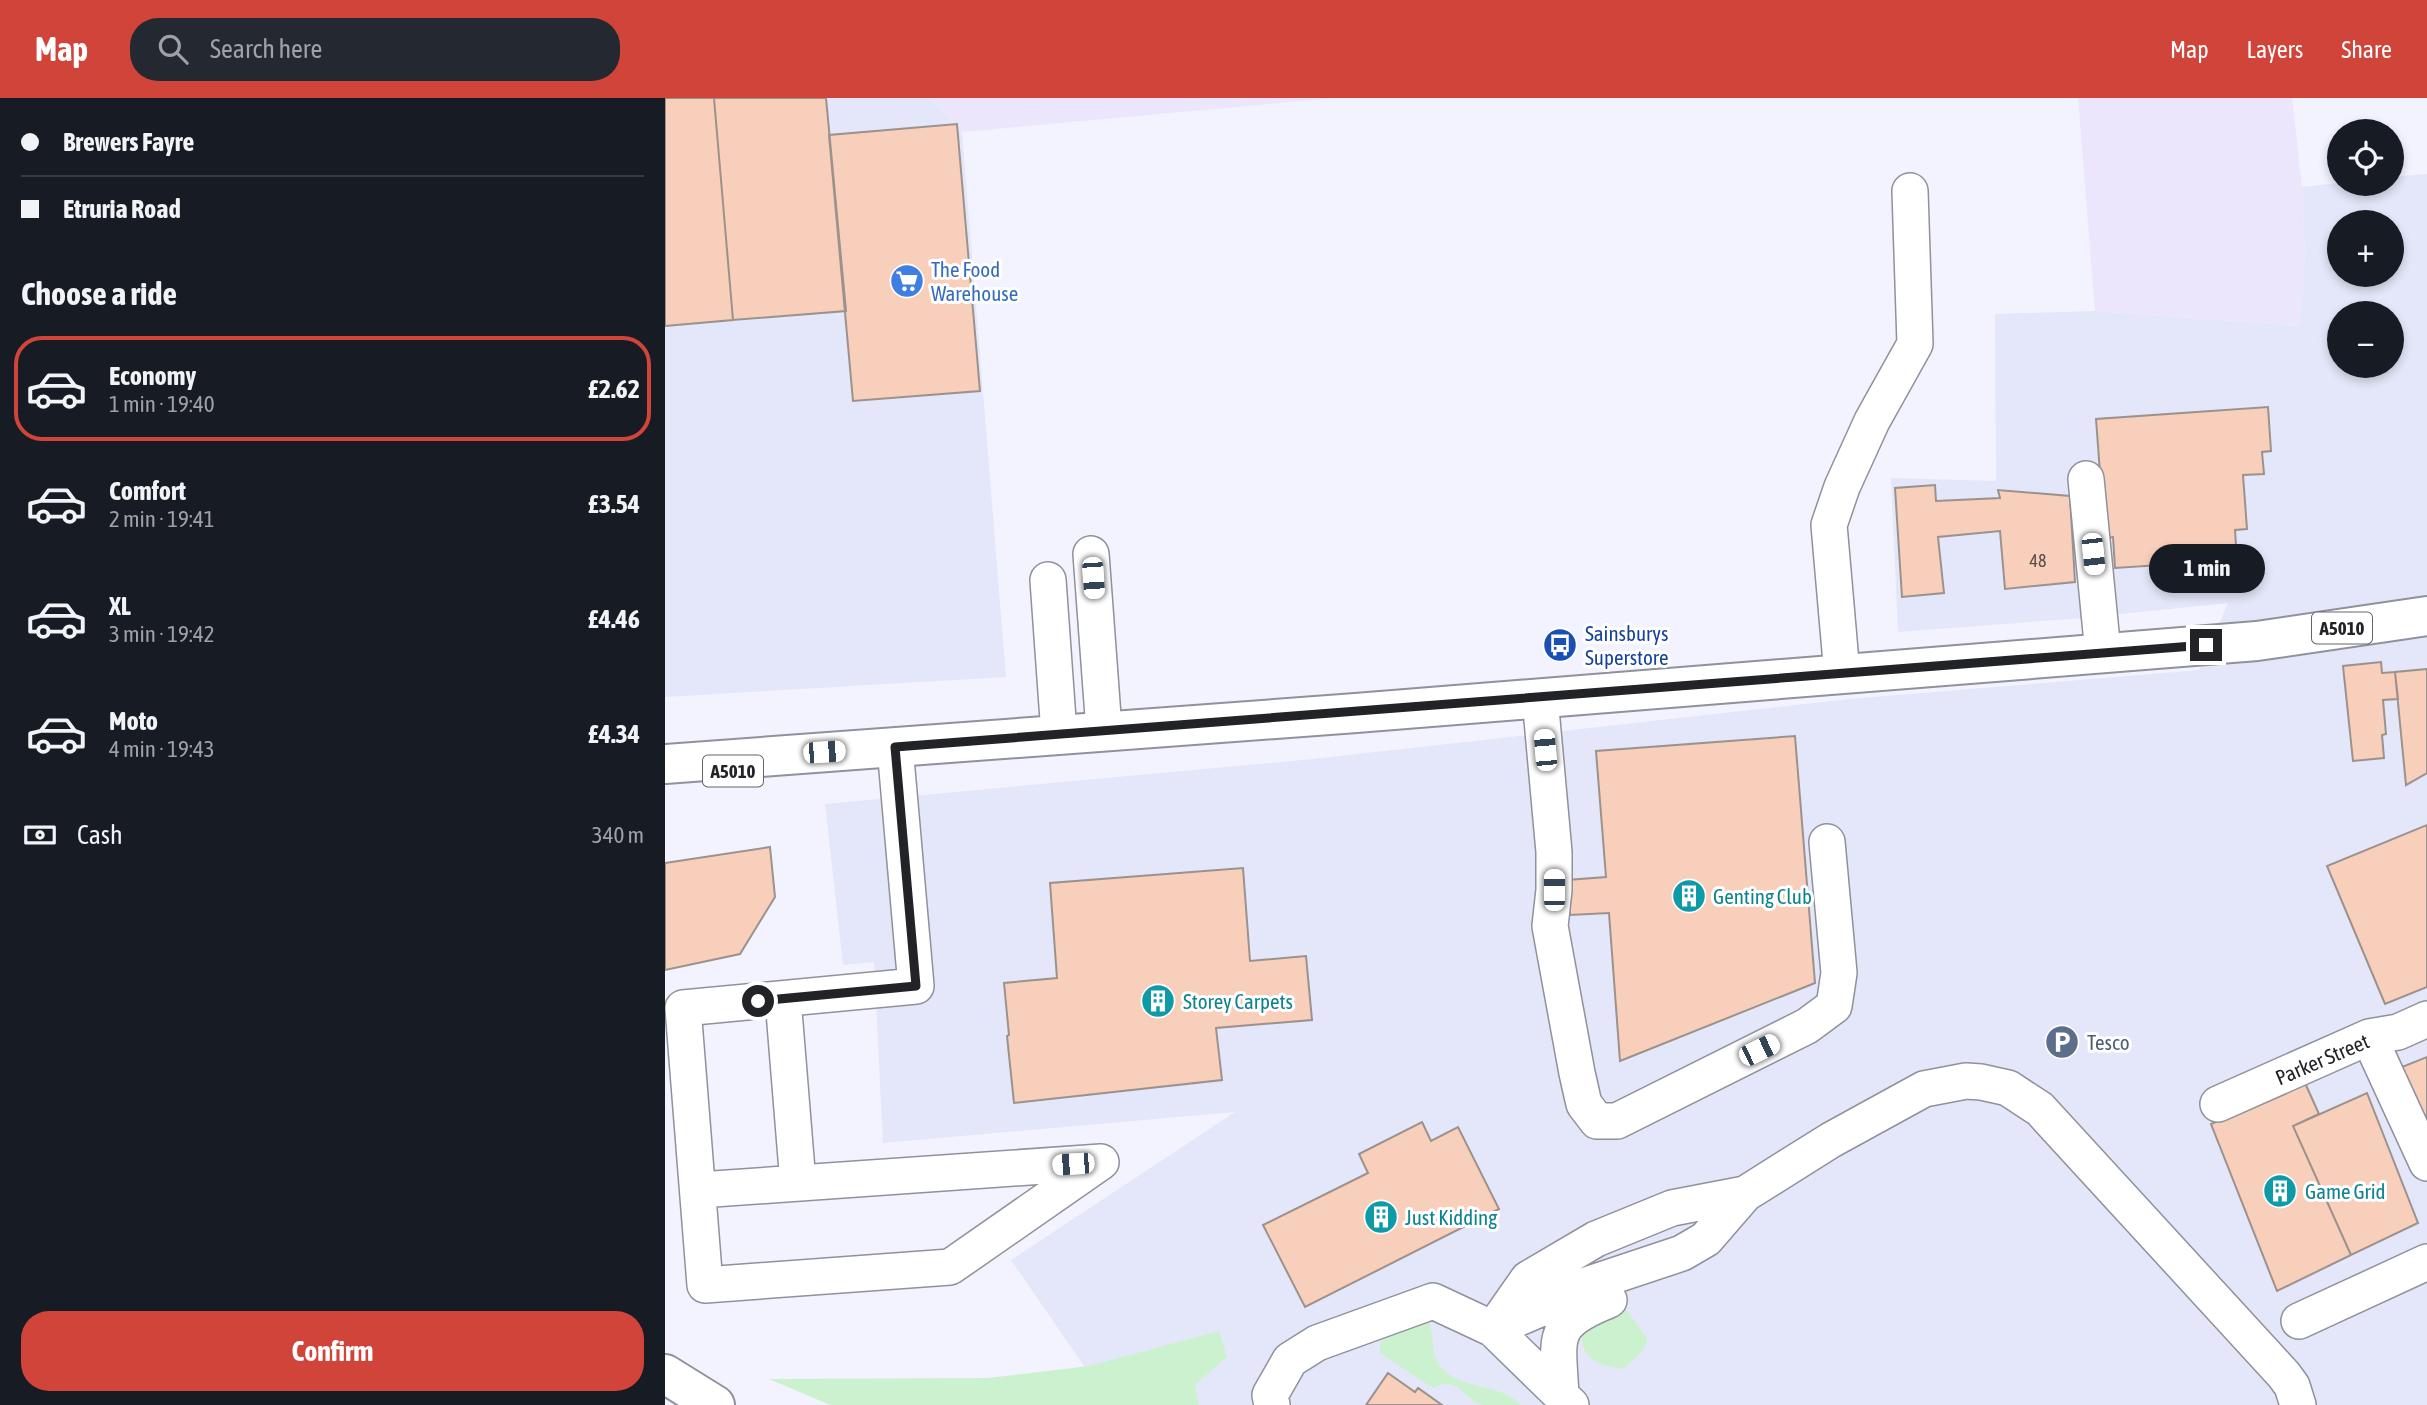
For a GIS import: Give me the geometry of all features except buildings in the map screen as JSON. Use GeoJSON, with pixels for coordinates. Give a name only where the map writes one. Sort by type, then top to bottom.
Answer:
{"type":"FeatureCollection","features":[{"type":"Feature","properties":{"kind":"main road","name":"A5010"},"geometry":{"type":"LineString","coordinates":[[665,764],[2257,641],[2427,616]]}},
{"type":"Feature","properties":{"kind":"main road","name":"A5010"},"geometry":{"type":"LineString","coordinates":[[665,788],[801,754]]}},
{"type":"Feature","properties":{"kind":"main road"},"geometry":{"type":"LineString","coordinates":[[665,1374],[715,1405]]}},
{"type":"Feature","properties":{"kind":"street"},"geometry":{"type":"LineString","coordinates":[[1842,674],[1829,525],[1842,487],[1872,421],[1915,344],[1910,191]]}},
{"type":"Feature","properties":{"kind":"street"},"geometry":{"type":"LineString","coordinates":[[2085,479],[2103,653]]}},
{"type":"Feature","properties":{"kind":"street"},"geometry":{"type":"LineString","coordinates":[[1091,554],[1104,730]]}},
{"type":"Feature","properties":{"kind":"street"},"geometry":{"type":"LineString","coordinates":[[1048,580],[1059,734]]}},
{"type":"Feature","properties":{"kind":"street"},"geometry":{"type":"LineString","coordinates":[[1540,698],[1554,852],[1550,926],[1584,1104],[1597,1121],[1617,1121],[1807,1026],[1833,1006],[1839,973],[1827,842]]}},
{"type":"Feature","properties":{"kind":"street"},"geometry":{"type":"LineString","coordinates":[[699,1190],[1101,1162],[950,1268],[705,1285],[683,1008],[916,986],[895,747]]}},
{"type":"Feature","properties":{"kind":"street"},"geometry":{"type":"LineString","coordinates":[[783,999],[798,1183]]}},
{"type":"Feature","properties":{"kind":"street","name":"Parker Street"},"geometry":{"type":"LineString","coordinates":[[2218,1104],[2369,1037],[2398,1032],[2427,1019]]}},
{"type":"Feature","properties":{"kind":"street"},"geometry":{"type":"LineString","coordinates":[[2369,1037],[2427,1163]]}},
{"type":"Feature","properties":{"kind":"street"},"geometry":{"type":"LineString","coordinates":[[1493,1329],[1528,1279],[1608,1234],[1672,1208],[1736,1196],[1924,1089],[1966,1081],[1989,1083],[2008,1088],[2040,1110],[2284,1375],[2292,1386],[2298,1405]]}},
{"type":"Feature","properties":{"kind":"street"},"geometry":{"type":"LineString","coordinates":[[1566,1400],[1560,1341],[1571,1318],[1627,1293],[1706,1239],[1736,1196]]}},
{"type":"Feature","properties":{"kind":"street"},"geometry":{"type":"LineString","coordinates":[[1493,1329],[1549,1305],[1586,1285],[1682,1253]]}},
{"type":"Feature","properties":{"kind":"street"},"geometry":{"type":"LineString","coordinates":[[2299,1321],[2414,1269]]}},
{"type":"Feature","properties":{"kind":"street"},"geometry":{"type":"LineString","coordinates":[[1272,1405],[1271,1395],[1290,1360],[1317,1343],[1433,1301],[1493,1329],[1566,1400]]}},
{"type":"Feature","properties":{"kind":"shaded area"},"geometry":{"type":"Polygon","coordinates":[[[665,98],[929,98],[962,132],[1006,677],[665,697],[665,98]]]}},
{"type":"Feature","properties":{"kind":"shaded area"},"geometry":{"type":"Polygon","coordinates":[[[929,98],[1334,98],[962,132],[929,98]]]}},
{"type":"Feature","properties":{"kind":"shaded area"},"geometry":{"type":"Polygon","coordinates":[[[2078,98],[2292,98],[2302,187],[2305,255],[2300,326],[2095,311],[2078,98]]]}},
{"type":"Feature","properties":{"kind":"shaded area"},"geometry":{"type":"Polygon","coordinates":[[[2427,174],[2427,1405],[1199,1405],[1195,1385],[1225,1358],[1093,1379],[1011,1260],[1235,1112],[883,1143],[874,962],[843,965],[825,804],[1312,759],[1850,699],[2199,670],[2228,603],[2083,618],[1898,632],[1891,478],[1996,481],[1995,314],[2095,311],[2300,326],[2305,255],[2302,187],[2327,184],[2327,196],[2404,196],[2404,176],[2427,174]]]}},
{"type":"Feature","properties":{"kind":"green space"},"geometry":{"type":"Polygon","coordinates":[[[1622,1307],[1646,1337],[1647,1343],[1641,1353],[1623,1369],[1596,1362],[1588,1355],[1582,1341],[1584,1331],[1591,1323],[1622,1307]]]}},
{"type":"Feature","properties":{"kind":"green space"},"geometry":{"type":"Polygon","coordinates":[[[1428,1320],[1434,1350],[1441,1367],[1459,1380],[1503,1393],[1521,1405],[1482,1405],[1449,1384],[1433,1388],[1380,1353],[1380,1343],[1394,1329],[1428,1320]]]}},
{"type":"Feature","properties":{"kind":"green space"},"geometry":{"type":"Polygon","coordinates":[[[1219,1331],[1227,1357],[1195,1385],[1199,1405],[830,1405],[769,1379],[988,1378],[1089,1366],[1219,1331]]]}},
{"type":"Feature","properties":{"kind":"place","name":"The Food Warehouse"},"geometry":{"type":"Point","coordinates":[907,281]}},
{"type":"Feature","properties":{"kind":"place","name":"Sainsburys Superstore"},"geometry":{"type":"Point","coordinates":[1560,645]}},
{"type":"Feature","properties":{"kind":"place","name":"Genting Club"},"geometry":{"type":"Point","coordinates":[1689,896]}},
{"type":"Feature","properties":{"kind":"place","name":"Storey Carpets"},"geometry":{"type":"Point","coordinates":[1158,1001]}},
{"type":"Feature","properties":{"kind":"place","name":"Tesco"},"geometry":{"type":"Point","coordinates":[2062,1042]}},
{"type":"Feature","properties":{"kind":"place","name":"Game Grid"},"geometry":{"type":"Point","coordinates":[2280,1191]}},
{"type":"Feature","properties":{"kind":"place","name":"Just Kidding"},"geometry":{"type":"Point","coordinates":[1381,1217]}},
{"type":"Feature","properties":{"kind":"route"},"geometry":{"type":"LineString","coordinates":[[758,1001],[916,986],[895,747],[2206,645]]}}]}
